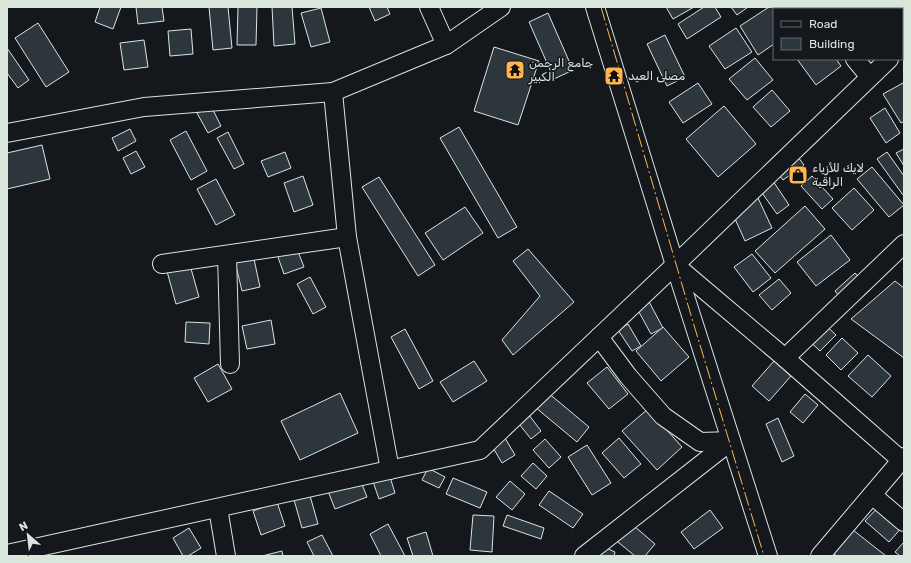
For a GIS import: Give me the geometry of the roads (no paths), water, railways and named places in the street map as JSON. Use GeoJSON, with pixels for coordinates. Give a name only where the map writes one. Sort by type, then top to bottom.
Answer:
{"type":"FeatureCollection","features":[{"type":"Feature","properties":{"kind":"street"},"geometry":{"type":"LineString","coordinates":[[429,7],[446,45]]}},
{"type":"Feature","properties":{"kind":"street"},"geometry":{"type":"LineString","coordinates":[[7,133],[144,107],[333,92],[446,45],[500,7]]}},
{"type":"Feature","properties":{"kind":"street"},"geometry":{"type":"LineString","coordinates":[[595,7],[675,265],[768,556]]}},
{"type":"Feature","properties":{"kind":"street"},"geometry":{"type":"LineString","coordinates":[[856,60],[870,77]]}},
{"type":"Feature","properties":{"kind":"street"},"geometry":{"type":"LineString","coordinates":[[7,554],[56,550],[218,508],[480,450],[888,60]]}},
{"type":"Feature","properties":{"kind":"street"},"geometry":{"type":"LineString","coordinates":[[333,92],[347,237],[390,470]]}},
{"type":"Feature","properties":{"kind":"street"},"geometry":{"type":"LineString","coordinates":[[162,264],[347,237]]}},
{"type":"Feature","properties":{"kind":"street"},"geometry":{"type":"LineString","coordinates":[[785,358],[904,244]]}},
{"type":"Feature","properties":{"kind":"street"},"geometry":{"type":"LineString","coordinates":[[227,255],[230,364]]}},
{"type":"Feature","properties":{"kind":"street"},"geometry":{"type":"LineString","coordinates":[[675,265],[902,458],[820,556]]}},
{"type":"Feature","properties":{"kind":"street"},"geometry":{"type":"LineString","coordinates":[[599,337],[628,376],[663,416],[700,442],[732,441]]}},
{"type":"Feature","properties":{"kind":"street"},"geometry":{"type":"LineString","coordinates":[[584,556],[732,441]]}},
{"type":"Feature","properties":{"kind":"street"},"geometry":{"type":"LineString","coordinates":[[872,495],[904,522]]}},
{"type":"Feature","properties":{"kind":"street"},"geometry":{"type":"LineString","coordinates":[[218,508],[226,556]]}},
{"type":"Feature","properties":{"kind":"place","name":"جامع الرحمن الكبير"},"geometry":{"type":"Point","coordinates":[515,70]}},
{"type":"Feature","properties":{"kind":"place","name":"مصلى العيد"},"geometry":{"type":"Point","coordinates":[614,76]}},
{"type":"Feature","properties":{"kind":"place","name":"لايك للأزياء الراقية"},"geometry":{"type":"Point","coordinates":[798,175]}}]}
